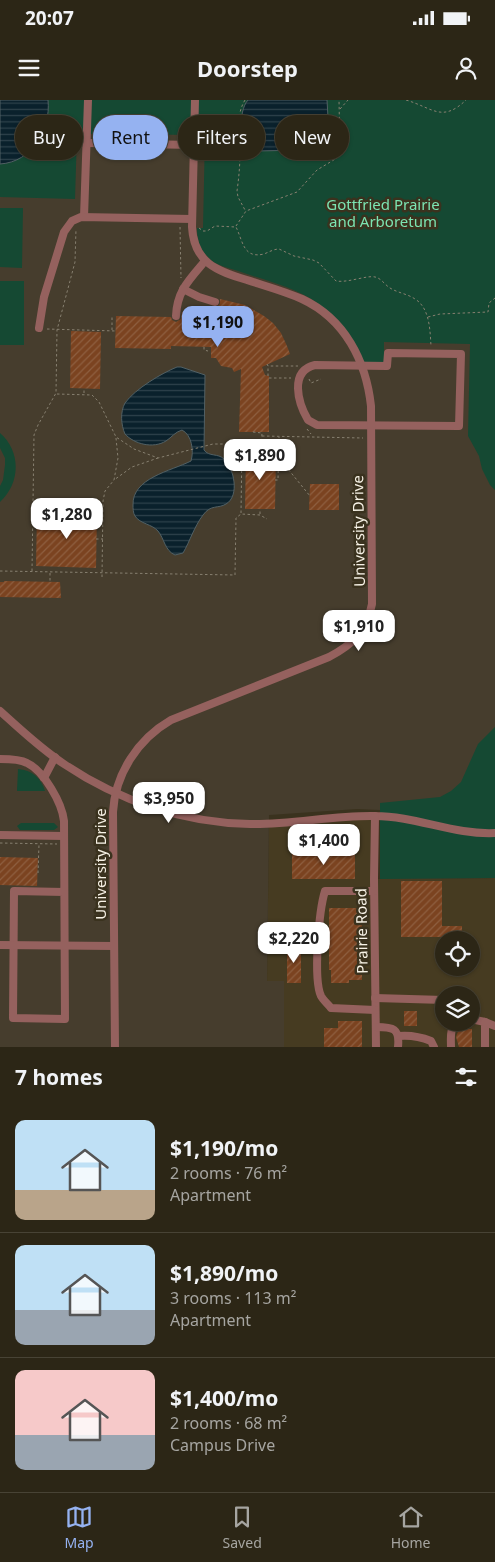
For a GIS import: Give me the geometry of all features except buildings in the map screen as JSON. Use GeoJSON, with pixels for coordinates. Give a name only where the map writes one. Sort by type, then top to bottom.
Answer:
{"type":"FeatureCollection","features":[{"type":"Feature","properties":{"kind":"street"},"geometry":{"type":"LineString","coordinates":[[84,217],[88,100]]}},
{"type":"Feature","properties":{"kind":"street"},"geometry":{"type":"LineString","coordinates":[[195,100],[195,115]]}},
{"type":"Feature","properties":{"kind":"street"},"geometry":{"type":"LineString","coordinates":[[87,144],[178,145]]}},
{"type":"Feature","properties":{"kind":"street"},"geometry":{"type":"LineString","coordinates":[[176,316],[182,286],[205,261],[195,244],[192,221],[194,160]]}},
{"type":"Feature","properties":{"kind":"street"},"geometry":{"type":"LineString","coordinates":[[39,328],[44,297],[64,232],[74,219],[84,217],[180,219],[192,221]]}},
{"type":"Feature","properties":{"kind":"street","name":"University Drive"},"geometry":{"type":"LineString","coordinates":[[115,1047],[113,812],[118,783],[135,753],[158,728],[182,715],[329,657],[349,646],[359,636],[368,618],[372,597],[371,425],[368,387],[363,366],[353,345],[330,318],[314,306],[296,296],[219,271],[205,261]]}},
{"type":"Feature","properties":{"kind":"street"},"geometry":{"type":"LineString","coordinates":[[182,286],[204,300],[216,302]]}},
{"type":"Feature","properties":{"kind":"street"},"geometry":{"type":"LineString","coordinates":[[388,352],[432,353],[460,354],[459,426],[317,425],[310,423],[304,411],[298,389],[302,368],[315,365],[387,366],[388,352]]}},
{"type":"Feature","properties":{"kind":"street"},"geometry":{"type":"LineString","coordinates":[[0,711],[55,757],[90,780],[115,793],[168,812],[204,820],[252,824],[375,816],[400,818],[467,832],[495,833]]}},
{"type":"Feature","properties":{"kind":"street"},"geometry":{"type":"LineString","coordinates":[[44,778],[55,757]]}},
{"type":"Feature","properties":{"kind":"street"},"geometry":{"type":"LineString","coordinates":[[0,759],[26,762],[44,778],[63,811],[64,840],[65,1018],[13,1018],[14,891],[64,892]]}},
{"type":"Feature","properties":{"kind":"street","name":"Prairie Road"},"geometry":{"type":"LineString","coordinates":[[375,816],[376,1047]]}},
{"type":"Feature","properties":{"kind":"street"},"geometry":{"type":"LineString","coordinates":[[0,835],[64,840]]}},
{"type":"Feature","properties":{"kind":"street"},"geometry":{"type":"LineString","coordinates":[[374,891],[325,891],[321,905],[319,927],[318,978],[321,996],[331,1008],[375,1010]]}},
{"type":"Feature","properties":{"kind":"street"},"geometry":{"type":"LineString","coordinates":[[0,945],[114,946]]}},
{"type":"Feature","properties":{"kind":"street"},"geometry":{"type":"LineString","coordinates":[[375,998],[435,1000]]}},
{"type":"Feature","properties":{"kind":"street"},"geometry":{"type":"LineString","coordinates":[[480,1021],[495,1026]]}},
{"type":"Feature","properties":{"kind":"street"},"geometry":{"type":"LineString","coordinates":[[485,1022],[485,1047]]}},
{"type":"Feature","properties":{"kind":"street"},"geometry":{"type":"LineString","coordinates":[[376,1028],[389,1028],[396,1031],[399,1036],[398,1047]]}},
{"type":"Feature","properties":{"kind":"street"},"geometry":{"type":"LineString","coordinates":[[451,1031],[451,1047]]}},
{"type":"Feature","properties":{"kind":"street"},"geometry":{"type":"LineString","coordinates":[[399,1036],[422,1038],[431,1041],[434,1047]]}},
{"type":"Feature","properties":{"kind":"path"},"geometry":{"type":"LineString","coordinates":[[245,100],[238,116],[240,148],[237,191],[238,197],[246,211]]}},
{"type":"Feature","properties":{"kind":"path"},"geometry":{"type":"LineString","coordinates":[[236,227],[246,211],[297,192],[317,170],[337,158],[340,153],[339,100]]}},
{"type":"Feature","properties":{"kind":"path"},"geometry":{"type":"LineString","coordinates":[[340,110],[348,100]]}},
{"type":"Feature","properties":{"kind":"path"},"geometry":{"type":"LineString","coordinates":[[406,100],[447,113],[455,110],[466,100]]}},
{"type":"Feature","properties":{"kind":"path"},"geometry":{"type":"LineString","coordinates":[[180,219],[182,286]]}},
{"type":"Feature","properties":{"kind":"path"},"geometry":{"type":"LineString","coordinates":[[192,221],[204,231],[208,231],[215,226],[236,227]]}},
{"type":"Feature","properties":{"kind":"path"},"geometry":{"type":"LineString","coordinates":[[32,572],[34,435],[38,424],[56,394],[57,330],[75,262],[76,226]]}},
{"type":"Feature","properties":{"kind":"path"},"geometry":{"type":"LineString","coordinates":[[236,227],[245,250],[250,253],[257,255],[279,249],[294,256],[319,263],[336,281],[344,282],[373,276],[379,278],[388,287],[400,294],[416,299],[422,306],[430,328],[432,353]]}},
{"type":"Feature","properties":{"kind":"path"},"geometry":{"type":"LineString","coordinates":[[427,318],[440,314],[488,312],[490,304],[495,298]]}},
{"type":"Feature","properties":{"kind":"path"},"geometry":{"type":"LineString","coordinates":[[112,317],[112,331]]}},
{"type":"Feature","properties":{"kind":"path"},"geometry":{"type":"LineString","coordinates":[[39,328],[116,331]]}},
{"type":"Feature","properties":{"kind":"path"},"geometry":{"type":"LineString","coordinates":[[204,347],[208,351]]}},
{"type":"Feature","properties":{"kind":"path"},"geometry":{"type":"LineString","coordinates":[[294,378],[269,377],[268,365],[302,368],[311,384],[321,379]]}},
{"type":"Feature","properties":{"kind":"path"},"geometry":{"type":"LineString","coordinates":[[84,388],[84,394]]}},
{"type":"Feature","properties":{"kind":"path"},"geometry":{"type":"LineString","coordinates":[[56,394],[92,395],[99,402],[116,437],[118,458],[114,480]]}},
{"type":"Feature","properties":{"kind":"path"},"geometry":{"type":"LineString","coordinates":[[306,427],[311,437]]}},
{"type":"Feature","properties":{"kind":"path"},"geometry":{"type":"LineString","coordinates":[[253,432],[262,433],[262,436],[279,437],[371,438]]}},
{"type":"Feature","properties":{"kind":"path"},"geometry":{"type":"LineString","coordinates":[[261,450],[262,436]]}},
{"type":"Feature","properties":{"kind":"path"},"geometry":{"type":"LineString","coordinates":[[116,437],[134,449],[158,458]]}},
{"type":"Feature","properties":{"kind":"path"},"geometry":{"type":"LineString","coordinates":[[275,480],[278,480],[279,437]]}},
{"type":"Feature","properties":{"kind":"path"},"geometry":{"type":"LineString","coordinates":[[102,577],[103,501],[105,491],[114,480],[132,466],[213,444],[253,444],[252,450],[279,450]]}},
{"type":"Feature","properties":{"kind":"path"},"geometry":{"type":"LineString","coordinates":[[241,514],[242,444]]}},
{"type":"Feature","properties":{"kind":"path"},"geometry":{"type":"LineString","coordinates":[[279,458],[310,496]]}},
{"type":"Feature","properties":{"kind":"path"},"geometry":{"type":"LineString","coordinates":[[260,509],[260,515]]}},
{"type":"Feature","properties":{"kind":"path"},"geometry":{"type":"LineString","coordinates":[[0,571],[235,575],[236,518],[241,514],[260,515],[267,519]]}},
{"type":"Feature","properties":{"kind":"path"},"geometry":{"type":"LineString","coordinates":[[96,539],[103,539]]}},
{"type":"Feature","properties":{"kind":"path"},"geometry":{"type":"LineString","coordinates":[[50,572],[50,581]]}},
{"type":"Feature","properties":{"kind":"path"},"geometry":{"type":"LineString","coordinates":[[0,843],[39,844],[64,840]]}},
{"type":"Feature","properties":{"kind":"path"},"geometry":{"type":"LineString","coordinates":[[38,873],[39,844]]}},
{"type":"Feature","properties":{"kind":"shaded area"},"geometry":{"type":"Polygon","coordinates":[[[0,100],[495,100],[495,878],[380,879],[380,810],[357,809],[269,815],[267,981],[284,981],[284,1047],[0,1047],[0,100]]]}},
{"type":"Feature","properties":{"kind":"shaded area"},"geometry":{"type":"Polygon","coordinates":[[[375,816],[374,879],[495,878],[495,1047],[284,1047],[284,981],[267,981],[269,823],[375,816]]]}},
{"type":"Feature","properties":{"kind":"green space","name":"Gottfried Prairie and Arboretum"},"geometry":{"type":"Polygon","coordinates":[[[0,100],[495,100],[495,490],[490,485],[482,469],[479,456],[468,436],[470,344],[384,342],[384,362],[364,362],[338,323],[316,302],[289,288],[218,264],[210,259],[202,250],[197,235],[197,228],[203,228],[204,160],[265,160],[265,115],[178,115],[178,135],[168,135],[168,115],[93,115],[93,134],[83,134],[83,115],[15,115],[15,160],[76,160],[75,199],[0,197],[0,100]]]}},
{"type":"Feature","properties":{"kind":"green space"},"geometry":{"type":"Polygon","coordinates":[[[0,208],[23,208],[22,268],[0,267],[0,208]]]}},
{"type":"Feature","properties":{"kind":"green space"},"geometry":{"type":"Polygon","coordinates":[[[0,281],[24,281],[24,345],[0,345],[0,281]]]}},
{"type":"Feature","properties":{"kind":"green space"},"geometry":{"type":"Polygon","coordinates":[[[0,433],[12,449],[16,467],[12,486],[0,502],[0,486],[3,480],[5,458],[0,448],[0,433]]]}},
{"type":"Feature","properties":{"kind":"green space"},"geometry":{"type":"Polygon","coordinates":[[[495,727],[495,878],[380,879],[380,803],[440,797],[451,791],[461,782],[478,744],[495,727]]]}},
{"type":"Feature","properties":{"kind":"green space"},"geometry":{"type":"Polygon","coordinates":[[[18,769],[28,771],[35,776],[41,782],[45,791],[17,791],[18,769]]]}},
{"type":"Feature","properties":{"kind":"green space"},"geometry":{"type":"Polygon","coordinates":[[[21,823],[54,823],[58,827],[54,830],[20,830],[17,826],[21,823]]]}},
{"type":"Feature","properties":{"kind":"water"},"geometry":{"type":"Polygon","coordinates":[[[0,100],[48,100],[47,115],[15,115],[15,160],[0,164],[0,100]]]}},
{"type":"Feature","properties":{"kind":"water"},"geometry":{"type":"Polygon","coordinates":[[[248,100],[327,100],[328,115],[275,115],[275,151],[265,151],[265,115],[242,115],[248,100]]]}},
{"type":"Feature","properties":{"kind":"water"},"geometry":{"type":"Polygon","coordinates":[[[177,367],[205,375],[204,450],[208,454],[222,457],[228,463],[233,475],[234,489],[233,495],[226,504],[212,508],[203,515],[183,553],[175,555],[169,551],[158,531],[137,519],[134,513],[134,496],[139,488],[154,477],[191,461],[192,448],[190,439],[182,430],[166,441],[155,445],[138,443],[125,434],[122,410],[125,403],[135,392],[157,377],[177,367]]]}}]}
